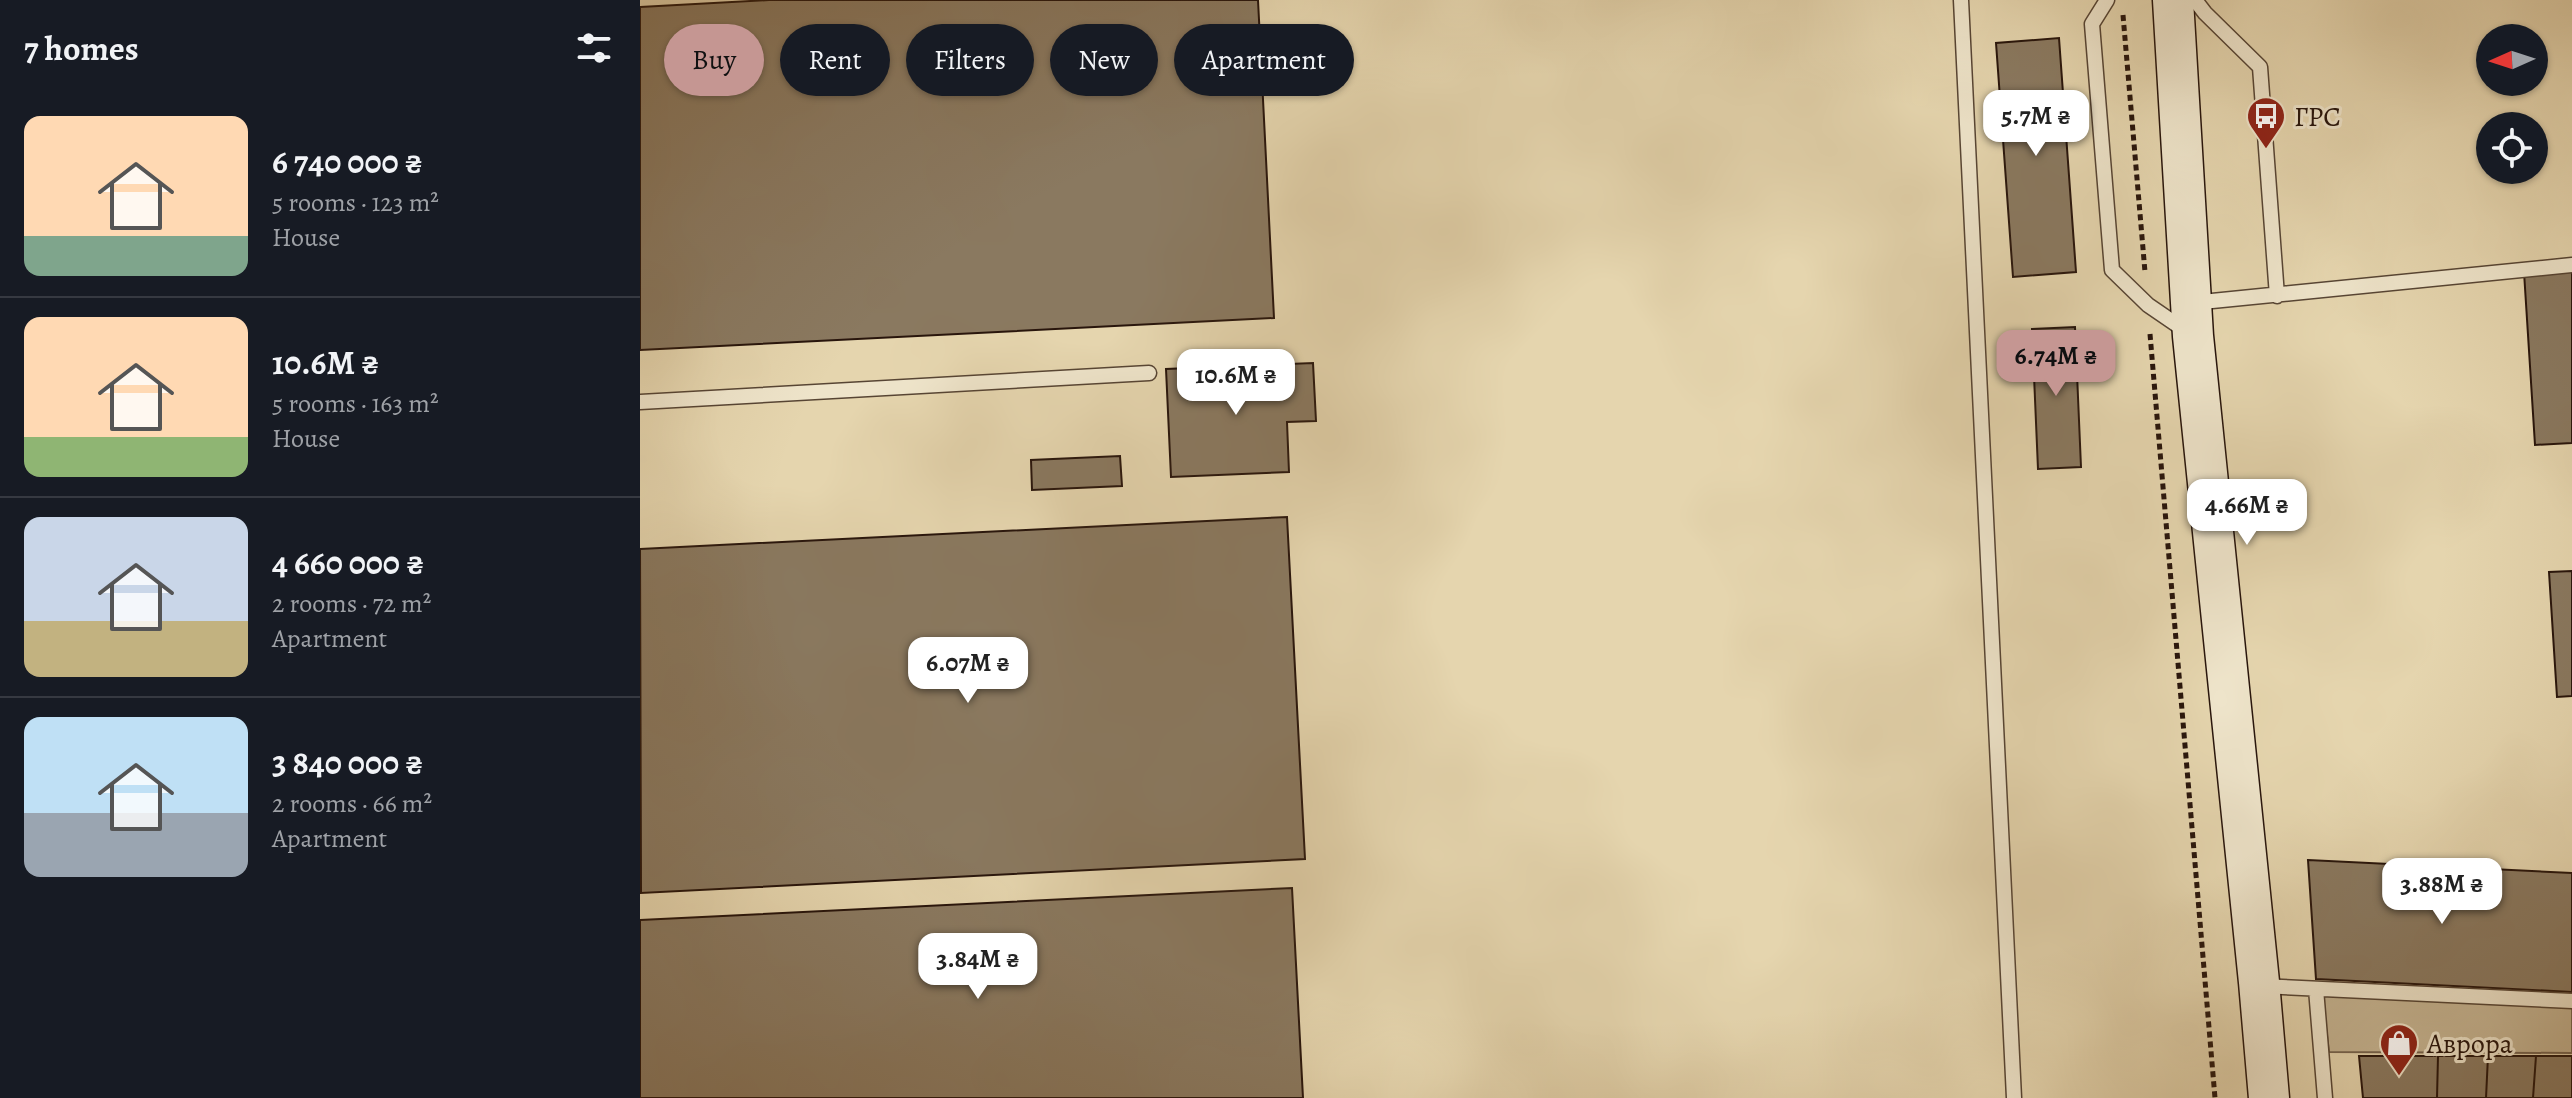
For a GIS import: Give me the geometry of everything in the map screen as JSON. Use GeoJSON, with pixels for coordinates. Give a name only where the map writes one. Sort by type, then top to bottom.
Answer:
{"type":"FeatureCollection","features":[{"type":"Feature","properties":{"kind":"main road"},"geometry":{"type":"LineString","coordinates":[[2173,0],[2193,319],[2269,1098]]}},
{"type":"Feature","properties":{"kind":"lane"},"geometry":{"type":"LineString","coordinates":[[1961,0],[2014,1098]]}},
{"type":"Feature","properties":{"kind":"lane"},"geometry":{"type":"LineString","coordinates":[[2107,0],[2092,24],[2112,270],[2148,305],[2193,319],[2277,296],[2572,265]]}},
{"type":"Feature","properties":{"kind":"lane"},"geometry":{"type":"LineString","coordinates":[[2195,0],[2260,67],[2277,296]]}},
{"type":"Feature","properties":{"kind":"lane"},"geometry":{"type":"LineString","coordinates":[[640,402],[1149,373]]}},
{"type":"Feature","properties":{"kind":"lane"},"geometry":{"type":"LineString","coordinates":[[2260,986],[2572,1001]]}},
{"type":"Feature","properties":{"kind":"lane"},"geometry":{"type":"LineString","coordinates":[[2316,989],[2325,1098]]}},
{"type":"Feature","properties":{"kind":"path"},"geometry":{"type":"LineString","coordinates":[[2121,0],[2215,1098]]}},
{"type":"Feature","properties":{"kind":"shaded area"},"geometry":{"type":"Polygon","coordinates":[[[2322,993],[2572,1005],[2572,1053],[2329,1052],[2322,993]]]}},
{"type":"Feature","properties":{"kind":"building"},"geometry":{"type":"Polygon","coordinates":[[[769,0],[1258,0],[1259,24],[1174,24],[1174,96],[1263,96],[1274,318],[640,350],[640,7],[769,0]]]}},
{"type":"Feature","properties":{"kind":"building"},"geometry":{"type":"Polygon","coordinates":[[[2059,38],[2076,272],[2013,277],[1996,43],[2059,38]]]}},
{"type":"Feature","properties":{"kind":"building"},"geometry":{"type":"Polygon","coordinates":[[[2572,269],[2572,443],[2535,445],[2524,272],[2572,269]]]}},
{"type":"Feature","properties":{"kind":"building"},"geometry":{"type":"Polygon","coordinates":[[[2075,327],[2081,467],[2038,469],[2032,329],[2075,327]]]}},
{"type":"Feature","properties":{"kind":"building"},"geometry":{"type":"Polygon","coordinates":[[[1313,363],[1316,421],[1287,422],[1289,472],[1171,477],[1166,369],[1313,363]]]}},
{"type":"Feature","properties":{"kind":"building"},"geometry":{"type":"Polygon","coordinates":[[[1120,456],[1122,486],[1032,490],[1031,460],[1120,456]]]}},
{"type":"Feature","properties":{"kind":"building"},"geometry":{"type":"Polygon","coordinates":[[[1287,517],[1305,859],[641,893],[640,549],[1287,517]]]}},
{"type":"Feature","properties":{"kind":"building"},"geometry":{"type":"Polygon","coordinates":[[[2572,571],[2572,696],[2557,697],[2549,572],[2572,571]]]}},
{"type":"Feature","properties":{"kind":"building"},"geometry":{"type":"Polygon","coordinates":[[[2308,860],[2572,873],[2572,992],[2316,979],[2308,860]]]}},
{"type":"Feature","properties":{"kind":"building"},"geometry":{"type":"Polygon","coordinates":[[[1292,888],[1303,1098],[640,1098],[640,920],[1292,888]]]}},
{"type":"Feature","properties":{"kind":"building","name":"Аврора"},"geometry":{"type":"Polygon","coordinates":[[[2359,1056],[2438,1056],[2437,1098],[2363,1098],[2359,1056]]]}},
{"type":"Feature","properties":{"kind":"building"},"geometry":{"type":"Polygon","coordinates":[[[2438,1056],[2488,1056],[2486,1098],[2437,1098],[2438,1056]]]}},
{"type":"Feature","properties":{"kind":"building"},"geometry":{"type":"Polygon","coordinates":[[[2488,1056],[2536,1056],[2533,1098],[2486,1098],[2488,1056]]]}},
{"type":"Feature","properties":{"kind":"building"},"geometry":{"type":"Polygon","coordinates":[[[2536,1056],[2572,1056],[2572,1098],[2533,1098],[2536,1056]]]}},
{"type":"Feature","properties":{"kind":"place","name":"ГРС"},"geometry":{"type":"Point","coordinates":[2266,150]}},
{"type":"Feature","properties":{"kind":"place","name":"Аврора"},"geometry":{"type":"Point","coordinates":[2399,1077]}}]}
